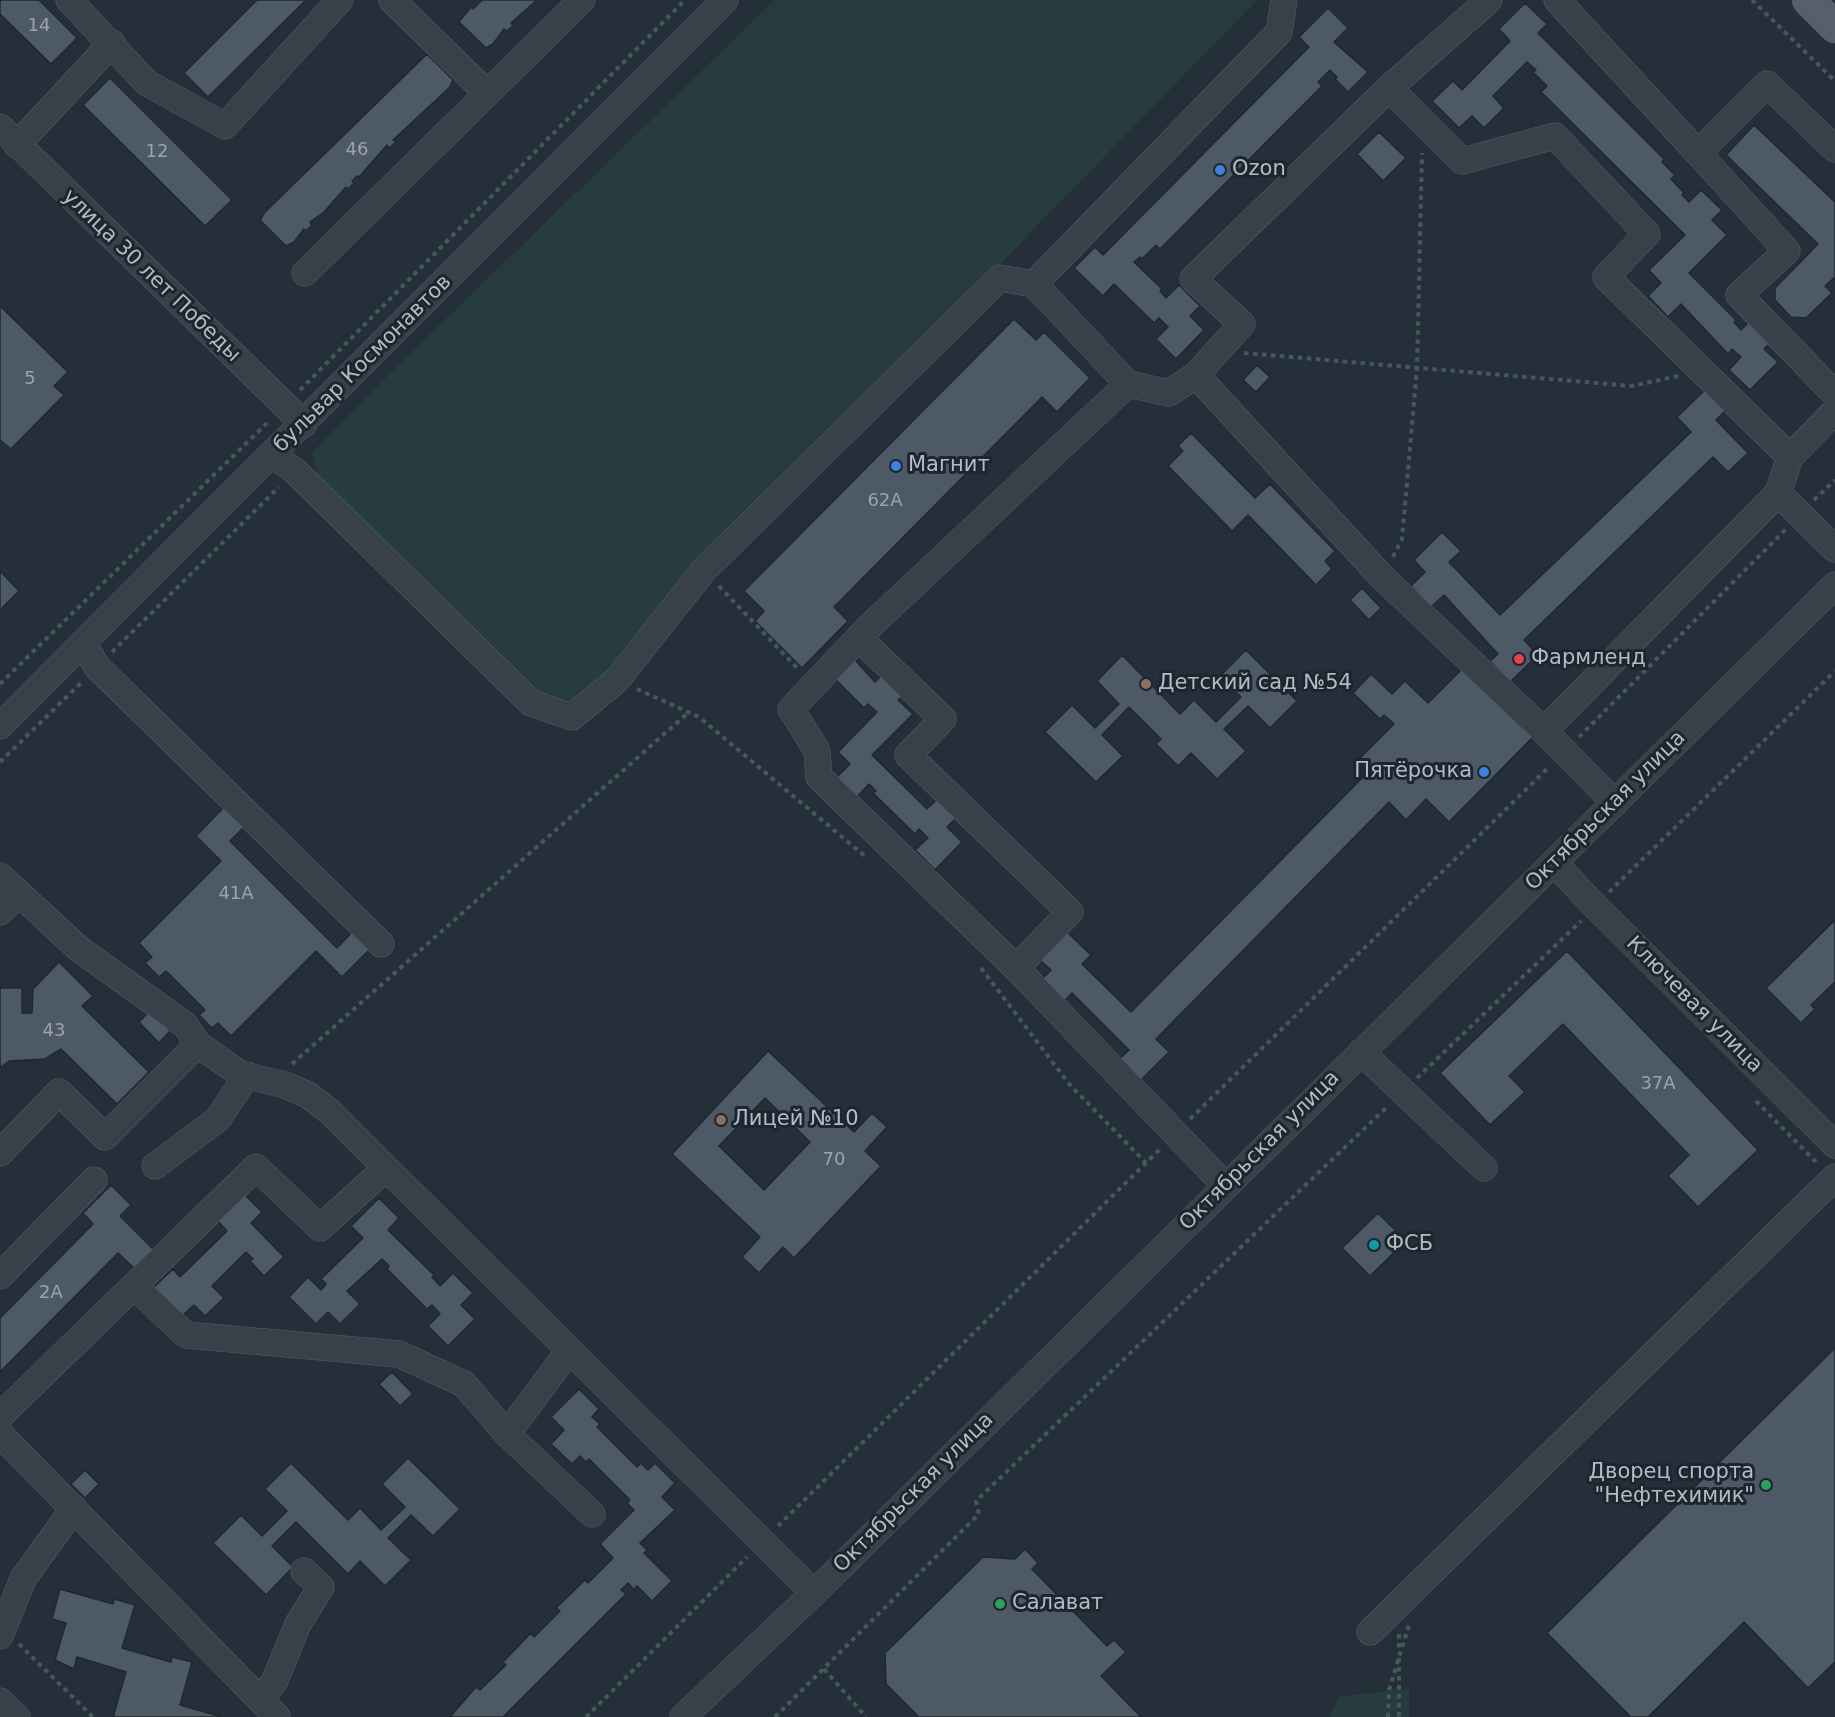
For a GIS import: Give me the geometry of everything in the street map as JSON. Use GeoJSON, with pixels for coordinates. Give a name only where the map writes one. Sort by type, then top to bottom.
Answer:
{"type":"FeatureCollection","features":[{"type":"Feature","properties":{"kind":"main road"},"geometry":{"type":"LineString","coordinates":[[1808,0],[1835,27]]}},
{"type":"Feature","properties":{"kind":"street"},"geometry":{"type":"LineString","coordinates":[[69,0],[147,83],[225,126],[340,0]]}},
{"type":"Feature","properties":{"kind":"street"},"geometry":{"type":"LineString","coordinates":[[392,0],[487,93]]}},
{"type":"Feature","properties":{"kind":"street"},"geometry":{"type":"LineString","coordinates":[[305,273],[582,0]]}},
{"type":"Feature","properties":{"kind":"street","name":"бульвар Космонавтов"},"geometry":{"type":"LineString","coordinates":[[0,726],[725,0]]}},
{"type":"Feature","properties":{"kind":"street"},"geometry":{"type":"LineString","coordinates":[[1034,284],[1279,32],[1284,0]]}},
{"type":"Feature","properties":{"kind":"street"},"geometry":{"type":"LineString","coordinates":[[272,455],[295,471],[531,703],[572,717],[617,680],[704,570],[1000,278],[1034,284],[1128,384],[1169,393],[1196,375],[1242,324],[1193,279],[1389,88],[1489,0]]}},
{"type":"Feature","properties":{"kind":"street"},"geometry":{"type":"LineString","coordinates":[[1557,0],[1787,252],[1739,295],[1835,394]]}},
{"type":"Feature","properties":{"kind":"street"},"geometry":{"type":"LineString","coordinates":[[17,145],[112,44]]}},
{"type":"Feature","properties":{"kind":"street"},"geometry":{"type":"LineString","coordinates":[[1698,153],[1767,84],[1835,149]]}},
{"type":"Feature","properties":{"kind":"street"},"geometry":{"type":"LineString","coordinates":[[1389,88],[1462,161],[1555,136],[1647,234],[1606,277],[1790,457]]}},
{"type":"Feature","properties":{"kind":"street","name":"улица 30 лет Победы"},"geometry":{"type":"LineString","coordinates":[[0,127],[304,423]]}},
{"type":"Feature","properties":{"kind":"street"},"geometry":{"type":"LineString","coordinates":[[1196,375],[1382,577],[1544,731],[1563,753],[1615,803]]}},
{"type":"Feature","properties":{"kind":"street"},"geometry":{"type":"LineString","coordinates":[[1128,384],[859,638],[791,709],[817,751],[819,777],[1016,968],[1225,1185]]}},
{"type":"Feature","properties":{"kind":"street"},"geometry":{"type":"LineString","coordinates":[[1544,731],[1778,493],[1790,457],[1835,411]]}},
{"type":"Feature","properties":{"kind":"street"},"geometry":{"type":"LineString","coordinates":[[1778,493],[1835,549]]}},
{"type":"Feature","properties":{"kind":"street","name":"Октябрьская улица"},"geometry":{"type":"LineString","coordinates":[[683,1717],[813,1593],[1835,585]]}},
{"type":"Feature","properties":{"kind":"street"},"geometry":{"type":"LineString","coordinates":[[859,638],[943,719],[908,755],[1070,912],[1016,968]]}},
{"type":"Feature","properties":{"kind":"street"},"geometry":{"type":"LineString","coordinates":[[84,644],[97,667],[381,944]]}},
{"type":"Feature","properties":{"kind":"street","name":"Ключевая улица"},"geometry":{"type":"LineString","coordinates":[[1554,862],[1595,906],[1835,1145]]}},
{"type":"Feature","properties":{"kind":"street"},"geometry":{"type":"LineString","coordinates":[[0,876],[78,948],[185,1025],[198,1044],[240,1074],[308,1095],[329,1111],[568,1352],[763,1541],[813,1593]]}},
{"type":"Feature","properties":{"kind":"street"},"geometry":{"type":"LineString","coordinates":[[0,912],[18,894]]}},
{"type":"Feature","properties":{"kind":"street"},"geometry":{"type":"LineString","coordinates":[[0,1153],[59,1092],[105,1137],[198,1044]]}},
{"type":"Feature","properties":{"kind":"street"},"geometry":{"type":"LineString","coordinates":[[1361,1052],[1484,1168]]}},
{"type":"Feature","properties":{"kind":"street"},"geometry":{"type":"LineString","coordinates":[[155,1166],[218,1119],[248,1075]]}},
{"type":"Feature","properties":{"kind":"street"},"geometry":{"type":"LineString","coordinates":[[0,1416],[256,1167],[320,1228],[386,1168]]}},
{"type":"Feature","properties":{"kind":"street"},"geometry":{"type":"LineString","coordinates":[[1370,1632],[1405,1612],[1835,1177]]}},
{"type":"Feature","properties":{"kind":"street"},"geometry":{"type":"LineString","coordinates":[[0,1276],[94,1180]]}},
{"type":"Feature","properties":{"kind":"street"},"geometry":{"type":"LineString","coordinates":[[134,1286],[186,1335],[399,1354],[464,1384],[507,1434],[592,1514]]}},
{"type":"Feature","properties":{"kind":"street"},"geometry":{"type":"LineString","coordinates":[[507,1434],[568,1352]]}},
{"type":"Feature","properties":{"kind":"street"},"geometry":{"type":"LineString","coordinates":[[0,1434],[269,1708]]}},
{"type":"Feature","properties":{"kind":"street"},"geometry":{"type":"LineString","coordinates":[[2,1632],[23,1579],[74,1508]]}},
{"type":"Feature","properties":{"kind":"street"},"geometry":{"type":"LineString","coordinates":[[269,1708],[275,1680],[298,1624],[321,1587],[304,1570]]}},
{"type":"Feature","properties":{"kind":"path"},"geometry":{"type":"LineString","coordinates":[[0,684],[284,406],[685,0]]}},
{"type":"Feature","properties":{"kind":"path"},"geometry":{"type":"LineString","coordinates":[[1752,0],[1835,81]]}},
{"type":"Feature","properties":{"kind":"path"},"geometry":{"type":"LineString","coordinates":[[1382,577],[1402,539],[1417,368],[1423,123]]}},
{"type":"Feature","properties":{"kind":"path"},"geometry":{"type":"LineString","coordinates":[[1218,351],[1632,386],[1702,371]]}},
{"type":"Feature","properties":{"kind":"path"},"geometry":{"type":"LineString","coordinates":[[0,762],[295,471]]}},
{"type":"Feature","properties":{"kind":"path"},"geometry":{"type":"LineString","coordinates":[[586,1717],[1563,753],[1835,480]]}},
{"type":"Feature","properties":{"kind":"path"},"geometry":{"type":"LineString","coordinates":[[704,570],[814,685]]}},
{"type":"Feature","properties":{"kind":"path"},"geometry":{"type":"LineString","coordinates":[[617,680],[699,717],[869,860]]}},
{"type":"Feature","properties":{"kind":"path"},"geometry":{"type":"LineString","coordinates":[[272,1082],[689,712]]}},
{"type":"Feature","properties":{"kind":"path"},"geometry":{"type":"LineString","coordinates":[[978,964],[1070,1085],[1146,1163]]}},
{"type":"Feature","properties":{"kind":"path"},"geometry":{"type":"LineString","coordinates":[[775,1717],[979,1514],[976,1501]]}},
{"type":"Feature","properties":{"kind":"path"},"geometry":{"type":"LineString","coordinates":[[1388,1717],[1389,1690],[1399,1653],[1405,1612]]}},
{"type":"Feature","properties":{"kind":"path"},"geometry":{"type":"LineString","coordinates":[[1399,1717],[1399,1653],[1405,1612]]}},
{"type":"Feature","properties":{"kind":"path"},"geometry":{"type":"LineString","coordinates":[[2,1632],[93,1717]]}},
{"type":"Feature","properties":{"kind":"path"},"geometry":{"type":"LineString","coordinates":[[824,1669],[866,1717]]}},
{"type":"Feature","properties":{"kind":"green space"},"geometry":{"type":"Polygon","coordinates":[[[775,0],[1257,0],[661,612],[628,657],[575,701],[541,698],[321,491],[312,453],[388,375],[775,0]]]}},
{"type":"Feature","properties":{"kind":"green space"},"geometry":{"type":"Polygon","coordinates":[[[1409,1688],[1409,1717],[1329,1717],[1339,1697],[1409,1688]]]}},
{"type":"Feature","properties":{"kind":"building"},"geometry":{"type":"Polygon","coordinates":[[[0,0],[39,0],[77,38],[51,64],[0,14],[0,0]]]}},
{"type":"Feature","properties":{"kind":"building"},"geometry":{"type":"Polygon","coordinates":[[[257,0],[306,0],[208,97],[184,73],[257,0]]]}},
{"type":"Feature","properties":{"kind":"building"},"geometry":{"type":"Polygon","coordinates":[[[482,0],[537,0],[511,23],[513,26],[507,31],[504,29],[493,44],[486,48],[459,22],[471,7],[473,9],[482,0]]]}},
{"type":"Feature","properties":{"kind":"building"},"geometry":{"type":"Polygon","coordinates":[[[1525,3],[1547,24],[1538,33],[1664,159],[1662,162],[1675,175],[1671,179],[1684,193],[1682,195],[1689,202],[1701,190],[1722,210],[1712,220],[1727,235],[1689,273],[1736,320],[1734,322],[1741,330],[1754,317],[1775,338],[1764,349],[1778,362],[1750,390],[1729,370],[1741,357],[1732,349],[1728,354],[1681,304],[1668,317],[1648,296],[1661,283],[1649,270],[1685,235],[1541,92],[1547,86],[1533,72],[1536,70],[1527,62],[1493,96],[1504,108],[1484,128],[1472,116],[1459,128],[1432,101],[1453,81],[1462,90],[1510,41],[1499,29],[1525,3]]]}},
{"type":"Feature","properties":{"kind":"building"},"geometry":{"type":"Polygon","coordinates":[[[1328,8],[1348,28],[1334,42],[1368,72],[1348,92],[1335,79],[1337,77],[1330,70],[1318,82],[1322,86],[1160,249],[1156,245],[1142,259],[1140,257],[1134,262],[1162,289],[1160,291],[1166,298],[1179,285],[1200,306],[1190,316],[1204,330],[1176,359],[1156,339],[1168,327],[1159,318],[1154,323],[1114,284],[1103,296],[1074,268],[1095,247],[1103,255],[1309,47],[1299,37],[1328,8]]]}},
{"type":"Feature","properties":{"kind":"building"},"geometry":{"type":"Polygon","coordinates":[[[427,54],[453,80],[449,88],[393,140],[396,142],[389,148],[387,145],[359,177],[357,176],[352,181],[354,183],[348,189],[346,187],[324,212],[310,222],[312,225],[306,231],[304,229],[294,242],[286,246],[260,220],[265,212],[427,54]]]}},
{"type":"Feature","properties":{"kind":"building"},"geometry":{"type":"Polygon","coordinates":[[[110,78],[232,200],[205,226],[83,105],[110,78]]]}},
{"type":"Feature","properties":{"kind":"building"},"geometry":{"type":"Polygon","coordinates":[[[1754,125],[1835,202],[1835,277],[1825,286],[1832,293],[1806,318],[1791,317],[1775,300],[1775,288],[1818,244],[1726,155],[1754,125]]]}},
{"type":"Feature","properties":{"kind":"building"},"geometry":{"type":"Polygon","coordinates":[[[1379,132],[1406,158],[1383,181],[1357,154],[1379,132]]]}},
{"type":"Feature","properties":{"kind":"building"},"geometry":{"type":"Polygon","coordinates":[[[0,306],[68,372],[54,386],[64,395],[11,449],[0,440],[0,306]]]}},
{"type":"Feature","properties":{"kind":"building"},"geometry":{"type":"Polygon","coordinates":[[[1014,319],[1036,340],[1044,332],[1090,378],[1057,412],[1042,397],[834,607],[848,621],[802,668],[755,621],[764,611],[744,591],[1014,319]]]}},
{"type":"Feature","properties":{"kind":"building"},"geometry":{"type":"Polygon","coordinates":[[[1257,365],[1270,377],[1256,392],[1243,380],[1257,365]]]}},
{"type":"Feature","properties":{"kind":"building"},"geometry":{"type":"Polygon","coordinates":[[[1705,390],[1725,411],[1716,420],[1748,453],[1728,472],[1713,457],[1524,640],[1538,655],[1510,682],[1490,661],[1498,654],[1444,595],[1431,607],[1411,586],[1425,572],[1414,560],[1442,532],[1461,551],[1449,562],[1500,615],[1691,432],[1677,417],[1705,390]]]}},
{"type":"Feature","properties":{"kind":"building"},"geometry":{"type":"Polygon","coordinates":[[[1191,433],[1255,498],[1270,484],[1335,551],[1325,561],[1332,569],[1316,585],[1248,515],[1232,531],[1168,466],[1183,451],[1178,446],[1191,433]]]}},
{"type":"Feature","properties":{"kind":"building"},"geometry":{"type":"Polygon","coordinates":[[[0,571],[19,591],[0,610],[0,571]]]}},
{"type":"Feature","properties":{"kind":"building"},"geometry":{"type":"Polygon","coordinates":[[[1362,588],[1381,608],[1369,620],[1350,600],[1362,588]]]}},
{"type":"Feature","properties":{"kind":"building"},"geometry":{"type":"Polygon","coordinates":[[[1246,650],[1297,701],[1270,728],[1248,706],[1224,729],[1246,751],[1217,779],[1191,753],[1178,766],[1156,744],[1161,739],[1129,707],[1102,735],[1123,756],[1096,782],[1045,732],[1072,705],[1095,728],[1119,704],[1097,681],[1122,655],[1180,714],[1194,700],[1216,722],[1241,697],[1220,676],[1246,650]]]}},
{"type":"Feature","properties":{"kind":"building"},"geometry":{"type":"Polygon","coordinates":[[[854,659],[875,682],[889,668],[910,689],[898,700],[913,714],[872,755],[927,809],[940,796],[959,815],[947,827],[962,842],[935,870],[915,850],[928,838],[919,829],[915,834],[873,793],[876,791],[869,784],[856,798],[836,778],[850,764],[838,752],[877,712],[868,704],[864,708],[835,679],[854,659]]]}},
{"type":"Feature","properties":{"kind":"building"},"geometry":{"type":"Polygon","coordinates":[[[1465,666],[1535,735],[1449,822],[1426,799],[1406,820],[1389,802],[1156,1039],[1169,1052],[1138,1083],[1116,1062],[1129,1050],[1072,993],[1060,1005],[1038,983],[1051,970],[1040,960],[1067,932],[1091,955],[1082,964],[1131,1012],[1368,772],[1357,761],[1394,724],[1384,715],[1380,719],[1353,693],[1371,674],[1392,694],[1405,681],[1428,703],[1465,666]]]}},
{"type":"Feature","properties":{"kind":"building"},"geometry":{"type":"Polygon","coordinates":[[[228,803],[248,823],[230,841],[337,948],[357,927],[374,945],[342,977],[316,951],[231,1036],[218,1023],[212,1028],[199,1015],[205,1010],[166,971],[159,977],[145,963],[152,957],[139,943],[221,861],[196,836],[228,803]]]}},
{"type":"Feature","properties":{"kind":"building"},"geometry":{"type":"Polygon","coordinates":[[[1835,920],[1835,982],[1811,1005],[1815,1009],[1801,1023],[1766,988],[1835,920]]]}},
{"type":"Feature","properties":{"kind":"building"},"geometry":{"type":"Polygon","coordinates":[[[1567,951],[1758,1150],[1698,1207],[1668,1176],[1689,1155],[1563,1024],[1509,1076],[1525,1092],[1490,1125],[1440,1073],[1567,951]]]}},
{"type":"Feature","properties":{"kind":"building"},"geometry":{"type":"Polygon","coordinates":[[[59,962],[93,996],[82,1006],[149,1072],[117,1104],[61,1049],[45,1059],[9,1061],[0,1068],[0,988],[22,988],[22,1013],[32,1013],[33,989],[59,962]]]}},
{"type":"Feature","properties":{"kind":"building"},"geometry":{"type":"Polygon","coordinates":[[[150,1011],[170,1031],[159,1043],[139,1022],[150,1011]]]}},
{"type":"Feature","properties":{"kind":"building"},"geometry":{"type":"Polygon","coordinates":[[[768,1051],[854,1132],[872,1113],[887,1127],[865,1151],[881,1166],[794,1258],[783,1247],[759,1273],[742,1257],[760,1237],[672,1154],[768,1051]],[[765,1098],[719,1146],[764,1190],[810,1142],[765,1098]]]}},
{"type":"Feature","properties":{"kind":"building"},"geometry":{"type":"Polygon","coordinates":[[[111,1185],[131,1205],[120,1216],[154,1250],[135,1269],[118,1253],[0,1372],[0,1318],[93,1224],[83,1213],[111,1185]]]}},
{"type":"Feature","properties":{"kind":"building"},"geometry":{"type":"Polygon","coordinates":[[[242,1192],[262,1212],[251,1223],[284,1257],[264,1276],[250,1261],[253,1259],[246,1252],[212,1286],[224,1298],[205,1316],[194,1305],[181,1317],[153,1288],[173,1269],[180,1277],[227,1231],[215,1218],[242,1192]]]}},
{"type":"Feature","properties":{"kind":"building"},"geometry":{"type":"Polygon","coordinates":[[[379,1198],[399,1218],[388,1230],[434,1275],[432,1277],[440,1286],[453,1273],[473,1293],[461,1305],[475,1319],[448,1346],[428,1326],[440,1314],[432,1305],[427,1309],[387,1269],[389,1266],[382,1259],[347,1291],[360,1304],[340,1324],[328,1312],[316,1324],[289,1297],[308,1277],[321,1290],[326,1284],[321,1279],[363,1238],[351,1226],[379,1198]]]}},
{"type":"Feature","properties":{"kind":"building","name":"ФСБ"},"geometry":{"type":"Polygon","coordinates":[[[1378,1213],[1406,1241],[1370,1276],[1342,1248],[1378,1213]]]}},
{"type":"Feature","properties":{"kind":"building","name":"Дворец спорта \"Нефтехимик\""},"geometry":{"type":"Polygon","coordinates":[[[1835,1348],[1835,1662],[1808,1688],[1744,1622],[1648,1717],[1631,1717],[1547,1633],[1835,1348]]]}},
{"type":"Feature","properties":{"kind":"building"},"geometry":{"type":"Polygon","coordinates":[[[392,1372],[413,1394],[400,1406],[379,1384],[392,1372]]]}},
{"type":"Feature","properties":{"kind":"building"},"geometry":{"type":"Polygon","coordinates":[[[579,1389],[599,1409],[592,1417],[600,1424],[597,1427],[637,1467],[641,1463],[648,1470],[655,1463],[675,1483],[662,1497],[675,1510],[640,1543],[647,1550],[644,1553],[672,1581],[652,1601],[637,1586],[634,1590],[628,1583],[621,1590],[626,1594],[503,1717],[450,1717],[476,1687],[480,1690],[506,1665],[503,1662],[531,1633],[534,1637],[560,1611],[556,1608],[585,1580],[588,1583],[613,1558],[600,1544],[634,1510],[627,1503],[630,1500],[589,1459],[586,1462],[580,1456],[572,1464],[551,1444],[564,1430],[551,1417],[579,1389]]]}},
{"type":"Feature","properties":{"kind":"building"},"geometry":{"type":"Polygon","coordinates":[[[408,1458],[460,1509],[433,1536],[411,1515],[388,1538],[411,1560],[385,1586],[360,1561],[348,1574],[296,1522],[272,1546],[293,1567],[266,1595],[213,1543],[241,1515],[262,1536],[287,1511],[265,1489],[291,1463],[348,1520],[360,1508],[381,1530],[405,1507],[382,1484],[408,1458]]]}},
{"type":"Feature","properties":{"kind":"building"},"geometry":{"type":"Polygon","coordinates":[[[85,1470],[99,1484],[85,1498],[71,1484],[85,1470]]]}},
{"type":"Feature","properties":{"kind":"building","name":"Салават"},"geometry":{"type":"Polygon","coordinates":[[[1025,1549],[1038,1563],[1032,1569],[1107,1646],[1114,1640],[1126,1652],[1101,1676],[1141,1717],[919,1717],[886,1684],[885,1653],[983,1557],[1015,1559],[1025,1549]]]}},
{"type":"Feature","properties":{"kind":"building"},"geometry":{"type":"Polygon","coordinates":[[[60,1589],[113,1604],[114,1599],[135,1605],[122,1648],[171,1662],[172,1657],[192,1662],[180,1705],[222,1717],[113,1717],[126,1672],[77,1657],[74,1669],[55,1660],[66,1623],[52,1619],[60,1589]]]}},
{"type":"Feature","properties":{"kind":"place","name":"Ozon"},"geometry":{"type":"Point","coordinates":[1220,170]}},
{"type":"Feature","properties":{"kind":"place","name":"Магнит"},"geometry":{"type":"Point","coordinates":[896,466]}},
{"type":"Feature","properties":{"kind":"place","name":"Фармленд"},"geometry":{"type":"Point","coordinates":[1519,659]}},
{"type":"Feature","properties":{"kind":"place","name":"Детский сад №54"},"geometry":{"type":"Point","coordinates":[1146,684]}},
{"type":"Feature","properties":{"kind":"place","name":"Пятёрочка"},"geometry":{"type":"Point","coordinates":[1484,772]}},
{"type":"Feature","properties":{"kind":"place","name":"Лицей №10"},"geometry":{"type":"Point","coordinates":[721,1120]}},
{"type":"Feature","properties":{"kind":"place","name":"ФСБ"},"geometry":{"type":"Point","coordinates":[1374,1245]}},
{"type":"Feature","properties":{"kind":"place","name":"Дворец спорта \"Нефтехимик\""},"geometry":{"type":"Point","coordinates":[1766,1485]}},
{"type":"Feature","properties":{"kind":"place","name":"Салават"},"geometry":{"type":"Point","coordinates":[1000,1604]}}]}
